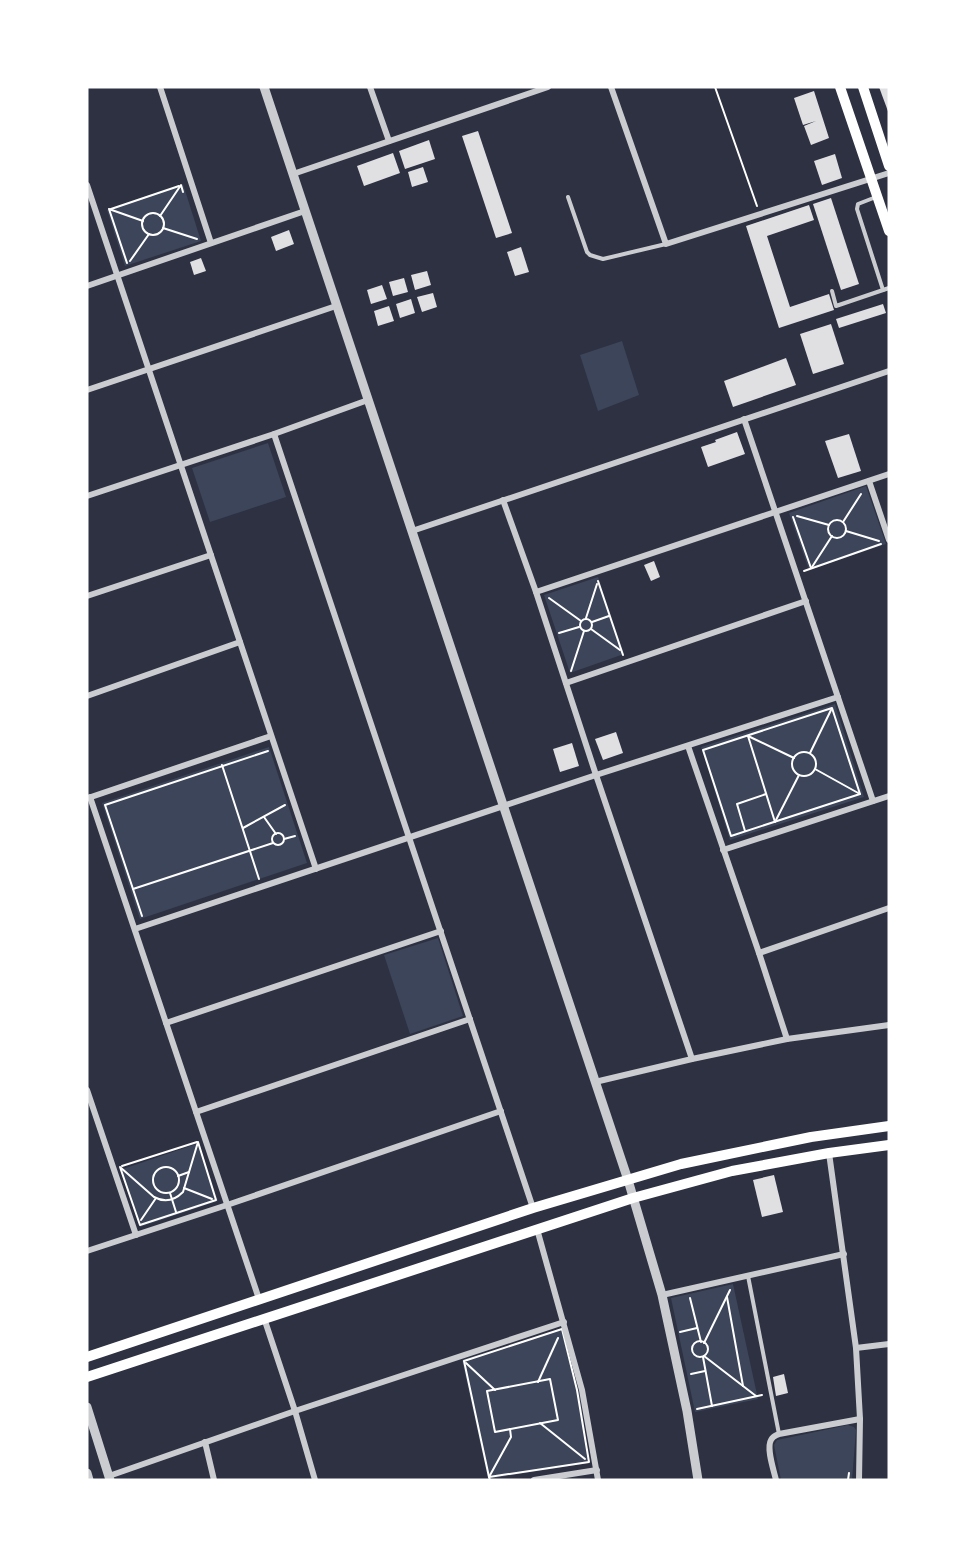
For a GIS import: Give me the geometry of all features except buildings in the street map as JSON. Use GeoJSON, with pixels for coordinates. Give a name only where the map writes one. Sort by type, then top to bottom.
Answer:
{"type":"FeatureCollection","features":[{"type":"Feature","properties":{"kind":"main road"},"geometry":{"type":"LineString","coordinates":[[840,87],[889,231]]}},
{"type":"Feature","properties":{"kind":"main road"},"geometry":{"type":"LineString","coordinates":[[863,87],[889,166]]}},
{"type":"Feature","properties":{"kind":"main road"},"geometry":{"type":"LineString","coordinates":[[87,1357],[533,1208],[681,1164],[811,1137],[889,1126]]}},
{"type":"Feature","properties":{"kind":"main road"},"geometry":{"type":"LineString","coordinates":[[87,1377],[633,1198],[732,1171],[889,1145]]}},
{"type":"Feature","properties":{"kind":"street"},"geometry":{"type":"LineString","coordinates":[[160,87],[212,243]]}},
{"type":"Feature","properties":{"kind":"street"},"geometry":{"type":"LineString","coordinates":[[264,87],[628,1180],[662,1295],[687,1412],[698,1480]]}},
{"type":"Feature","properties":{"kind":"street"},"geometry":{"type":"LineString","coordinates":[[370,87],[389,141]]}},
{"type":"Feature","properties":{"kind":"street"},"geometry":{"type":"LineString","coordinates":[[293,174],[548,87]]}},
{"type":"Feature","properties":{"kind":"street"},"geometry":{"type":"LineString","coordinates":[[611,87],[666,244],[889,173]]}},
{"type":"Feature","properties":{"kind":"street"},"geometry":{"type":"LineString","coordinates":[[87,186],[316,869]]}},
{"type":"Feature","properties":{"kind":"street"},"geometry":{"type":"LineString","coordinates":[[87,286],[305,211]]}},
{"type":"Feature","properties":{"kind":"street"},"geometry":{"type":"LineString","coordinates":[[87,390],[336,306]]}},
{"type":"Feature","properties":{"kind":"street"},"geometry":{"type":"LineString","coordinates":[[412,531],[889,370]]}},
{"type":"Feature","properties":{"kind":"street"},"geometry":{"type":"LineString","coordinates":[[87,496],[369,400]]}},
{"type":"Feature","properties":{"kind":"street"},"geometry":{"type":"LineString","coordinates":[[744,419],[873,801]]}},
{"type":"Feature","properties":{"kind":"street"},"geometry":{"type":"LineString","coordinates":[[274,434],[533,1208]]}},
{"type":"Feature","properties":{"kind":"street"},"geometry":{"type":"LineString","coordinates":[[536,592],[889,474]]}},
{"type":"Feature","properties":{"kind":"street"},"geometry":{"type":"LineString","coordinates":[[869,481],[889,540]]}},
{"type":"Feature","properties":{"kind":"street"},"geometry":{"type":"LineString","coordinates":[[503,500],[692,1059]]}},
{"type":"Feature","properties":{"kind":"street"},"geometry":{"type":"LineString","coordinates":[[87,596],[211,555]]}},
{"type":"Feature","properties":{"kind":"street"},"geometry":{"type":"LineString","coordinates":[[566,683],[806,601]]}},
{"type":"Feature","properties":{"kind":"street"},"geometry":{"type":"LineString","coordinates":[[87,696],[240,642]]}},
{"type":"Feature","properties":{"kind":"street"},"geometry":{"type":"LineString","coordinates":[[135,929],[838,697]]}},
{"type":"Feature","properties":{"kind":"street"},"geometry":{"type":"LineString","coordinates":[[259,1299],[135,929],[88,798],[272,736]]}},
{"type":"Feature","properties":{"kind":"street"},"geometry":{"type":"LineString","coordinates":[[688,746],[787,1039]]}},
{"type":"Feature","properties":{"kind":"street"},"geometry":{"type":"LineString","coordinates":[[723,850],[889,796]]}},
{"type":"Feature","properties":{"kind":"street"},"geometry":{"type":"LineString","coordinates":[[759,953],[889,908]]}},
{"type":"Feature","properties":{"kind":"street"},"geometry":{"type":"LineString","coordinates":[[166,1023],[441,931]]}},
{"type":"Feature","properties":{"kind":"street"},"geometry":{"type":"LineString","coordinates":[[196,1112],[470,1019]]}},
{"type":"Feature","properties":{"kind":"street"},"geometry":{"type":"LineString","coordinates":[[595,1082],[787,1039],[889,1025]]}},
{"type":"Feature","properties":{"kind":"street"},"geometry":{"type":"LineString","coordinates":[[87,1090],[117,1168],[135,1232]]}},
{"type":"Feature","properties":{"kind":"street"},"geometry":{"type":"LineString","coordinates":[[87,1251],[178,1217],[227,1205],[501,1111]]}},
{"type":"Feature","properties":{"kind":"street"},"geometry":{"type":"LineString","coordinates":[[829,1154],[856,1348],[860,1419],[859,1480]]}},
{"type":"Feature","properties":{"kind":"street"},"geometry":{"type":"LineString","coordinates":[[537,1229],[582,1390],[598,1480]]}},
{"type":"Feature","properties":{"kind":"street"},"geometry":{"type":"LineString","coordinates":[[662,1295],[844,1254]]}},
{"type":"Feature","properties":{"kind":"street"},"geometry":{"type":"LineString","coordinates":[[264,1318],[315,1480]]}},
{"type":"Feature","properties":{"kind":"street"},"geometry":{"type":"LineString","coordinates":[[87,1407],[109,1478],[295,1411],[464,1359],[564,1322]]}},
{"type":"Feature","properties":{"kind":"street"},"geometry":{"type":"LineString","coordinates":[[856,1348],[889,1344]]}},
{"type":"Feature","properties":{"kind":"street"},"geometry":{"type":"LineString","coordinates":[[776,1480],[769,1447],[772,1439],[779,1434],[860,1419]]}},
{"type":"Feature","properties":{"kind":"street"},"geometry":{"type":"LineString","coordinates":[[205,1442],[214,1480]]}},
{"type":"Feature","properties":{"kind":"street"},"geometry":{"type":"LineString","coordinates":[[534,1480],[597,1470]]}},
{"type":"Feature","properties":{"kind":"street"},"geometry":{"type":"LineString","coordinates":[[87,1473],[89,1480]]}},
{"type":"Feature","properties":{"kind":"lane"},"geometry":{"type":"LineString","coordinates":[[568,197],[587,252],[597,258],[603,259],[666,244]]}},
{"type":"Feature","properties":{"kind":"lane"},"geometry":{"type":"LineString","coordinates":[[878,197],[858,204],[856,209],[883,290]]}},
{"type":"Feature","properties":{"kind":"lane"},"geometry":{"type":"LineString","coordinates":[[832,291],[836,306],[889,288]]}},
{"type":"Feature","properties":{"kind":"lane"},"geometry":{"type":"LineString","coordinates":[[747,1276],[779,1434]]}},
{"type":"Feature","properties":{"kind":"path"},"geometry":{"type":"LineString","coordinates":[[715,87],[760,214]]}},
{"type":"Feature","properties":{"kind":"path"},"geometry":{"type":"LineString","coordinates":[[181,185],[185,196]]}},
{"type":"Feature","properties":{"kind":"path"},"geometry":{"type":"LineString","coordinates":[[96,213],[181,185]]}},
{"type":"Feature","properties":{"kind":"path"},"geometry":{"type":"LineString","coordinates":[[160,216],[181,185]]}},
{"type":"Feature","properties":{"kind":"path"},"geometry":{"type":"LineString","coordinates":[[109,209],[143,221]]}},
{"type":"Feature","properties":{"kind":"path"},"geometry":{"type":"LineString","coordinates":[[109,209],[127,264]]}},
{"type":"Feature","properties":{"kind":"path"},"geometry":{"type":"LineString","coordinates":[[149,214],[160,216],[163,219],[163,228],[157,234],[149,234],[143,228],[143,221],[149,214]]}},
{"type":"Feature","properties":{"kind":"path"},"geometry":{"type":"LineString","coordinates":[[163,228],[200,240],[190,243]]}},
{"type":"Feature","properties":{"kind":"path"},"geometry":{"type":"LineString","coordinates":[[127,264],[149,234]]}},
{"type":"Feature","properties":{"kind":"path"},"geometry":{"type":"LineString","coordinates":[[127,264],[138,261]]}},
{"type":"Feature","properties":{"kind":"path"},"geometry":{"type":"LineString","coordinates":[[843,522],[865,488],[855,492]]}},
{"type":"Feature","properties":{"kind":"path"},"geometry":{"type":"LineString","coordinates":[[792,514],[802,510]]}},
{"type":"Feature","properties":{"kind":"path"},"geometry":{"type":"LineString","coordinates":[[792,514],[829,525]]}},
{"type":"Feature","properties":{"kind":"path"},"geometry":{"type":"LineString","coordinates":[[792,514],[811,568]]}},
{"type":"Feature","properties":{"kind":"path"},"geometry":{"type":"LineString","coordinates":[[829,525],[835,520],[843,522]]}},
{"type":"Feature","properties":{"kind":"path"},"geometry":{"type":"LineString","coordinates":[[829,525],[829,533],[840,538],[846,531],[843,522]]}},
{"type":"Feature","properties":{"kind":"path"},"geometry":{"type":"LineString","coordinates":[[797,573],[884,543],[846,531]]}},
{"type":"Feature","properties":{"kind":"path"},"geometry":{"type":"LineString","coordinates":[[811,568],[832,536]]}},
{"type":"Feature","properties":{"kind":"path"},"geometry":{"type":"LineString","coordinates":[[595,572],[626,662]]}},
{"type":"Feature","properties":{"kind":"path"},"geometry":{"type":"LineString","coordinates":[[584,631],[580,626],[581,621],[586,618],[598,581]]}},
{"type":"Feature","properties":{"kind":"path"},"geometry":{"type":"LineString","coordinates":[[550,605],[547,596],[581,621]]}},
{"type":"Feature","properties":{"kind":"path"},"geometry":{"type":"LineString","coordinates":[[592,622],[610,616]]}},
{"type":"Feature","properties":{"kind":"path"},"geometry":{"type":"LineString","coordinates":[[586,618],[592,622]]}},
{"type":"Feature","properties":{"kind":"path"},"geometry":{"type":"LineString","coordinates":[[591,629],[592,622]]}},
{"type":"Feature","properties":{"kind":"path"},"geometry":{"type":"LineString","coordinates":[[559,633],[580,626]]}},
{"type":"Feature","properties":{"kind":"path"},"geometry":{"type":"LineString","coordinates":[[591,629],[622,651]]}},
{"type":"Feature","properties":{"kind":"path"},"geometry":{"type":"LineString","coordinates":[[584,631],[591,629]]}},
{"type":"Feature","properties":{"kind":"path"},"geometry":{"type":"LineString","coordinates":[[566,683],[584,631]]}},
{"type":"Feature","properties":{"kind":"path"},"geometry":{"type":"LineString","coordinates":[[568,661],[572,671]]}},
{"type":"Feature","properties":{"kind":"path"},"geometry":{"type":"LineString","coordinates":[[810,753],[838,697]]}},
{"type":"Feature","properties":{"kind":"path"},"geometry":{"type":"LineString","coordinates":[[832,708],[703,750],[731,836],[860,794]]}},
{"type":"Feature","properties":{"kind":"path"},"geometry":{"type":"LineString","coordinates":[[832,708],[860,794]]}},
{"type":"Feature","properties":{"kind":"path"},"geometry":{"type":"LineString","coordinates":[[745,727],[775,822]]}},
{"type":"Feature","properties":{"kind":"path"},"geometry":{"type":"LineString","coordinates":[[747,736],[794,758]]}},
{"type":"Feature","properties":{"kind":"path"},"geometry":{"type":"LineString","coordinates":[[142,916],[105,805],[268,751]]}},
{"type":"Feature","properties":{"kind":"path"},"geometry":{"type":"LineString","coordinates":[[803,751],[810,753],[816,759],[815,769],[812,774],[799,775],[793,767],[794,758],[803,751]]}},
{"type":"Feature","properties":{"kind":"path"},"geometry":{"type":"LineString","coordinates":[[218,754],[262,887]]}},
{"type":"Feature","properties":{"kind":"path"},"geometry":{"type":"LineString","coordinates":[[815,769],[873,801]]}},
{"type":"Feature","properties":{"kind":"path"},"geometry":{"type":"LineString","coordinates":[[775,822],[799,775]]}},
{"type":"Feature","properties":{"kind":"path"},"geometry":{"type":"LineString","coordinates":[[745,831],[737,804],[766,794]]}},
{"type":"Feature","properties":{"kind":"path"},"geometry":{"type":"LineString","coordinates":[[243,828],[285,805]]}},
{"type":"Feature","properties":{"kind":"path"},"geometry":{"type":"LineString","coordinates":[[264,817],[276,834]]}},
{"type":"Feature","properties":{"kind":"path"},"geometry":{"type":"LineString","coordinates":[[133,889],[273,843],[279,845],[283,842],[283,836],[280,833],[276,834]]}},
{"type":"Feature","properties":{"kind":"path"},"geometry":{"type":"LineString","coordinates":[[273,843],[272,838],[276,834]]}},
{"type":"Feature","properties":{"kind":"path"},"geometry":{"type":"LineString","coordinates":[[117,1168],[205,1139]]}},
{"type":"Feature","properties":{"kind":"path"},"geometry":{"type":"LineString","coordinates":[[117,1168],[156,1198],[172,1200],[178,1197],[184,1188],[198,1142]]}},
{"type":"Feature","properties":{"kind":"path"},"geometry":{"type":"LineString","coordinates":[[198,1142],[216,1200]]}},
{"type":"Feature","properties":{"kind":"path"},"geometry":{"type":"LineString","coordinates":[[153,1185],[154,1174],[160,1168],[168,1167],[178,1176],[178,1184],[170,1193]]}},
{"type":"Feature","properties":{"kind":"path"},"geometry":{"type":"LineString","coordinates":[[117,1168],[140,1223]]}},
{"type":"Feature","properties":{"kind":"path"},"geometry":{"type":"LineString","coordinates":[[178,1176],[189,1172]]}},
{"type":"Feature","properties":{"kind":"path"},"geometry":{"type":"LineString","coordinates":[[143,1188],[153,1185]]}},
{"type":"Feature","properties":{"kind":"path"},"geometry":{"type":"LineString","coordinates":[[153,1185],[159,1191],[170,1193]]}},
{"type":"Feature","properties":{"kind":"path"},"geometry":{"type":"LineString","coordinates":[[184,1188],[216,1200]]}},
{"type":"Feature","properties":{"kind":"path"},"geometry":{"type":"LineString","coordinates":[[170,1193],[178,1217]]}},
{"type":"Feature","properties":{"kind":"path"},"geometry":{"type":"LineString","coordinates":[[135,1232],[156,1198]]}},
{"type":"Feature","properties":{"kind":"path"},"geometry":{"type":"LineString","coordinates":[[140,1223],[140,1225],[178,1217],[216,1200]]}},
{"type":"Feature","properties":{"kind":"path"},"geometry":{"type":"LineString","coordinates":[[721,1290],[732,1287],[703,1342],[694,1344],[693,1351],[696,1356],[704,1356],[756,1396]]}},
{"type":"Feature","properties":{"kind":"path"},"geometry":{"type":"LineString","coordinates":[[690,1296],[697,1328],[703,1342],[707,1345],[708,1351],[704,1356],[705,1371],[712,1406]]}},
{"type":"Feature","properties":{"kind":"path"},"geometry":{"type":"LineString","coordinates":[[727,1297],[743,1386]]}},
{"type":"Feature","properties":{"kind":"path"},"geometry":{"type":"LineString","coordinates":[[538,1382],[564,1322]]}},
{"type":"Feature","properties":{"kind":"path"},"geometry":{"type":"LineString","coordinates":[[679,1332],[697,1328]]}},
{"type":"Feature","properties":{"kind":"path"},"geometry":{"type":"LineString","coordinates":[[464,1359],[562,1329]]}},
{"type":"Feature","properties":{"kind":"path"},"geometry":{"type":"LineString","coordinates":[[562,1329],[577,1390],[589,1462]]}},
{"type":"Feature","properties":{"kind":"path"},"geometry":{"type":"LineString","coordinates":[[464,1359],[495,1390]]}},
{"type":"Feature","properties":{"kind":"path"},"geometry":{"type":"LineString","coordinates":[[464,1359],[489,1479]]}},
{"type":"Feature","properties":{"kind":"path"},"geometry":{"type":"LineString","coordinates":[[688,1374],[705,1371]]}},
{"type":"Feature","properties":{"kind":"path"},"geometry":{"type":"LineString","coordinates":[[550,1380],[558,1420],[495,1432],[487,1391],[538,1382],[550,1380]]}},
{"type":"Feature","properties":{"kind":"path"},"geometry":{"type":"LineString","coordinates":[[687,1412],[771,1393]]}},
{"type":"Feature","properties":{"kind":"path"},"geometry":{"type":"LineString","coordinates":[[540,1423],[589,1462]]}},
{"type":"Feature","properties":{"kind":"path"},"geometry":{"type":"LineString","coordinates":[[489,1479],[511,1437],[510,1429]]}},
{"type":"Feature","properties":{"kind":"path"},"geometry":{"type":"LineString","coordinates":[[489,1479],[589,1462]]}},
{"type":"Feature","properties":{"kind":"path"},"geometry":{"type":"LineString","coordinates":[[848,1480],[849,1470]]}},
{"type":"Feature","properties":{"kind":"shaded area"},"geometry":{"type":"Polygon","coordinates":[[[183,184],[201,241],[125,266],[107,210],[183,184]]]}},
{"type":"Feature","properties":{"kind":"shaded area"},"geometry":{"type":"Polygon","coordinates":[[[622,341],[639,395],[598,411],[580,355],[622,341]]]}},
{"type":"Feature","properties":{"kind":"shaded area"},"geometry":{"type":"Polygon","coordinates":[[[268,443],[286,497],[210,522],[192,468],[268,443]]]}},
{"type":"Feature","properties":{"kind":"shaded area"},"geometry":{"type":"Polygon","coordinates":[[[866,486],[886,544],[809,570],[789,513],[866,486]]]}},
{"type":"Feature","properties":{"kind":"shaded area"},"geometry":{"type":"Polygon","coordinates":[[[598,577],[624,654],[570,673],[544,595],[598,577]]]}},
{"type":"Feature","properties":{"kind":"shaded area"},"geometry":{"type":"Polygon","coordinates":[[[835,704],[864,797],[730,840],[701,747],[835,704]]]}},
{"type":"Feature","properties":{"kind":"shaded area"},"geometry":{"type":"Polygon","coordinates":[[[269,747],[307,863],[140,919],[102,803],[269,747]]]}},
{"type":"Feature","properties":{"kind":"shaded area"},"geometry":{"type":"Polygon","coordinates":[[[438,938],[463,1016],[410,1034],[384,955],[438,938]]]}},
{"type":"Feature","properties":{"kind":"shaded area"},"geometry":{"type":"Polygon","coordinates":[[[199,1143],[218,1201],[140,1227],[120,1170],[199,1143]]]}},
{"type":"Feature","properties":{"kind":"shaded area"},"geometry":{"type":"Polygon","coordinates":[[[733,1284],[758,1399],[695,1412],[671,1298],[733,1284]]]}},
{"type":"Feature","properties":{"kind":"shaded area"},"geometry":{"type":"Polygon","coordinates":[[[562,1329],[580,1396],[589,1463],[488,1479],[462,1360],[562,1329]]]}},
{"type":"Feature","properties":{"kind":"shaded area"},"geometry":{"type":"Polygon","coordinates":[[[848,1425],[856,1430],[852,1480],[781,1480],[774,1445],[777,1440],[848,1425]]]}}]}
